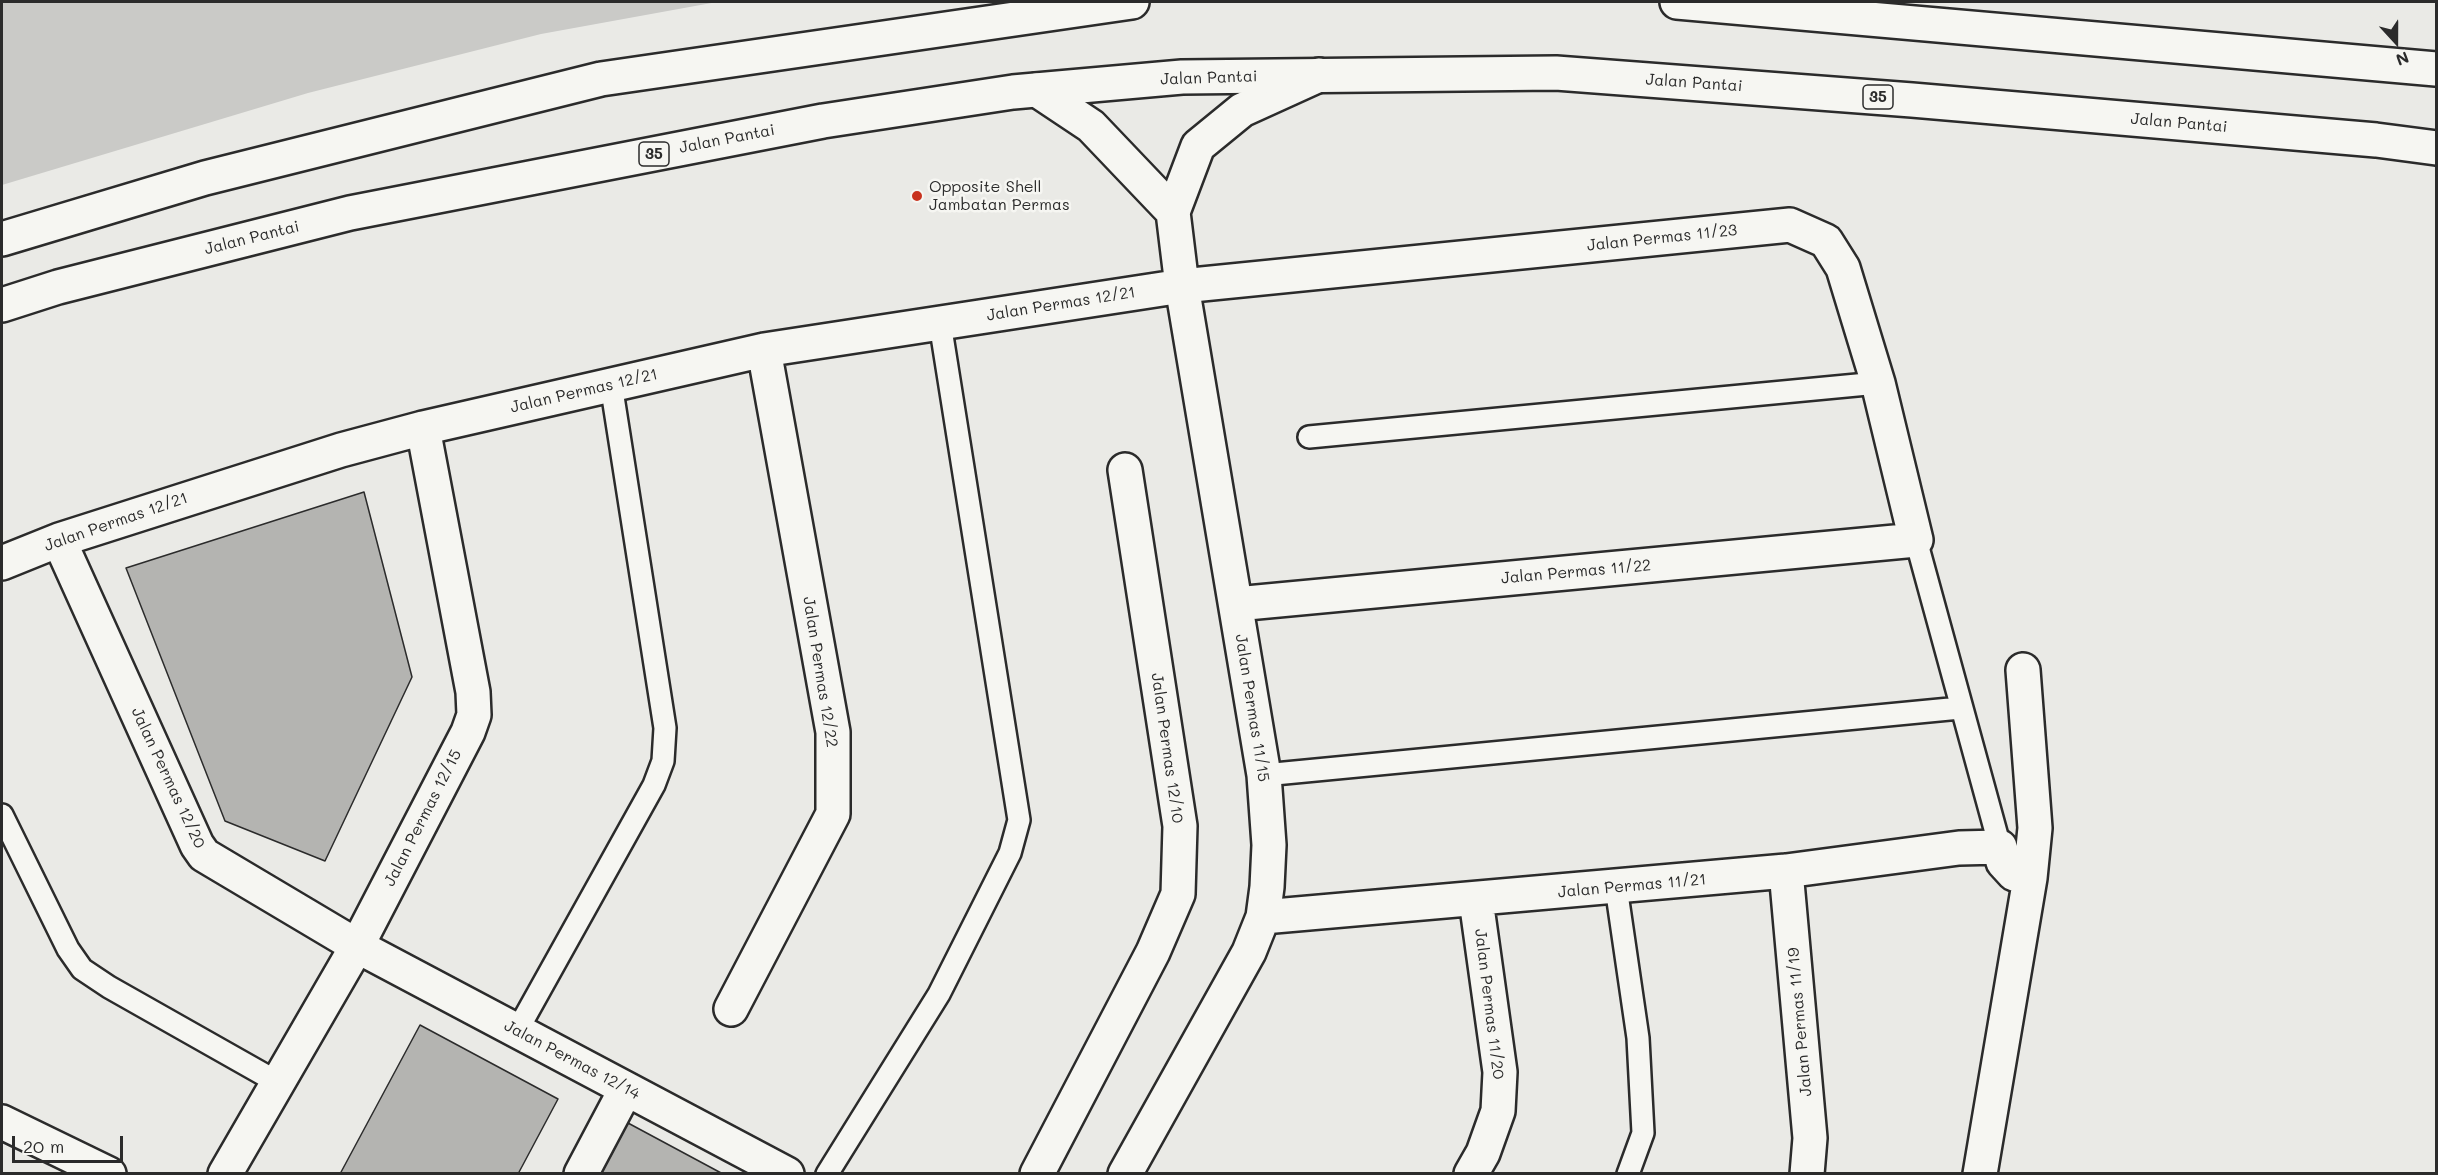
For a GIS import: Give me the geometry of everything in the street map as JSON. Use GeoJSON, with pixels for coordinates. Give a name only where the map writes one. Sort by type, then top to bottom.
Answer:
{"type":"FeatureCollection","features":[{"type":"Feature","properties":{"kind":"main road"},"geometry":{"type":"LineString","coordinates":[[2,239],[205,178],[601,79],[1041,9],[1132,2]]}},
{"type":"Feature","properties":{"kind":"main road"},"geometry":{"type":"LineString","coordinates":[[1677,2],[2436,69]]}},
{"type":"Feature","properties":{"kind":"main road","name":"Jalan Pantai"},"geometry":{"type":"LineString","coordinates":[[2,305],[58,287],[350,213],[823,121],[1037,90],[1182,77],[1556,73],[2007,108],[2376,140],[2436,148]]}},
{"type":"Feature","properties":{"kind":"main road","name":"Jalan Permas 11/15"},"geometry":{"type":"LineString","coordinates":[[1125,1173],[1249,952],[1263,917],[1269,845],[1264,775],[1182,286],[1173,212],[1198,146],[1242,110],[1319,75]]}},
{"type":"Feature","properties":{"kind":"main road"},"geometry":{"type":"LineString","coordinates":[[1037,90],[1091,126],[1173,212]]}},
{"type":"Feature","properties":{"kind":"main road","name":"Jalan Permas 11/23"},"geometry":{"type":"LineString","coordinates":[[1182,286],[1790,225],[1826,241],[1843,268],[1878,383],[1916,540]]}},
{"type":"Feature","properties":{"kind":"main road","name":"Jalan Permas 12/21"},"geometry":{"type":"LineString","coordinates":[[2,563],[59,540],[253,476],[423,428],[764,350],[1182,286]]}},
{"type":"Feature","properties":{"kind":"main road","name":"Jalan Permas 12/22"},"geometry":{"type":"LineString","coordinates":[[731,1009],[833,814],[833,732],[764,350]]}},
{"type":"Feature","properties":{"kind":"main road","name":"Jalan Permas 12/15"},"geometry":{"type":"LineString","coordinates":[[225,1173],[357,946],[468,732],[474,715],[472,692],[423,428]]}},
{"type":"Feature","properties":{"kind":"main road","name":"Jalan Permas 12/10"},"geometry":{"type":"LineString","coordinates":[[1036,1173],[1153,952],[1178,894],[1180,826],[1125,470]]}},
{"type":"Feature","properties":{"kind":"main road","name":"Jalan Permas 12/20"},"geometry":{"type":"LineString","coordinates":[[59,540],[200,850],[357,946]]}},
{"type":"Feature","properties":{"kind":"main road","name":"Jalan Permas 11/22"},"geometry":{"type":"LineString","coordinates":[[1236,604],[1916,540]]}},
{"type":"Feature","properties":{"kind":"main road"},"geometry":{"type":"LineString","coordinates":[[1980,1173],[2030,878],[2035,828],[2023,670]]}},
{"type":"Feature","properties":{"kind":"main road"},"geometry":{"type":"LineString","coordinates":[[2000,847],[2003,862],[2014,874],[2030,878]]}},
{"type":"Feature","properties":{"kind":"main road","name":"Jalan Permas 11/21"},"geometry":{"type":"LineString","coordinates":[[1263,917],[1786,871],[1959,848],[2000,847]]}},
{"type":"Feature","properties":{"kind":"main road","name":"Jalan Permas 11/19"},"geometry":{"type":"LineString","coordinates":[[1786,871],[1810,1138],[1807,1173]]}},
{"type":"Feature","properties":{"kind":"main road","name":"Jalan Permas 11/20"},"geometry":{"type":"LineString","coordinates":[[1471,1173],[1482,1153],[1498,1111],[1500,1072],[1476,900]]}},
{"type":"Feature","properties":{"kind":"main road","name":"Jalan Permas 12/14"},"geometry":{"type":"LineString","coordinates":[[357,946],[787,1173]]}},
{"type":"Feature","properties":{"kind":"main road"},"geometry":{"type":"LineString","coordinates":[[581,1173],[626,1089]]}},
{"type":"Feature","properties":{"kind":"main road"},"geometry":{"type":"LineString","coordinates":[[2,1122],[109,1173]]}},
{"type":"Feature","properties":{"kind":"lane"},"geometry":{"type":"LineString","coordinates":[[828,1173],[939,994],[1010,853],[1019,820],[940,323]]}},
{"type":"Feature","properties":{"kind":"lane"},"geometry":{"type":"LineString","coordinates":[[1310,437],[1878,383]]}},
{"type":"Feature","properties":{"kind":"lane"},"geometry":{"type":"LineString","coordinates":[[517,1031],[654,785],[663,761],[665,728],[611,384]]}},
{"type":"Feature","properties":{"kind":"lane"},"geometry":{"type":"LineString","coordinates":[[1916,540],[1960,708],[2000,847]]}},
{"type":"Feature","properties":{"kind":"lane"},"geometry":{"type":"LineString","coordinates":[[1264,775],[1960,708]]}},
{"type":"Feature","properties":{"kind":"lane"},"geometry":{"type":"LineString","coordinates":[[2,815],[68,949],[82,969],[109,987],[277,1082]]}},
{"type":"Feature","properties":{"kind":"lane"},"geometry":{"type":"LineString","coordinates":[[1616,887],[1638,1038],[1643,1133],[1628,1173]]}},
{"type":"Feature","properties":{"kind":"shaded area"},"geometry":{"type":"Polygon","coordinates":[[[2,2],[717,2],[541,34],[308,93],[2,185],[2,2]]]}},
{"type":"Feature","properties":{"kind":"building"},"geometry":{"type":"Polygon","coordinates":[[[364,492],[412,677],[325,861],[225,821],[126,568],[364,492]]]}},
{"type":"Feature","properties":{"kind":"building"},"geometry":{"type":"Polygon","coordinates":[[[420,1025],[558,1099],[518,1174],[340,1174],[420,1025]]]}},
{"type":"Feature","properties":{"kind":"building"},"geometry":{"type":"Polygon","coordinates":[[[628,1123],[723,1174],[601,1174],[628,1123]]]}},
{"type":"Feature","properties":{"kind":"place","name":"Opposite Shell Jambatan Permas"},"geometry":{"type":"Point","coordinates":[917,196]}}]}
